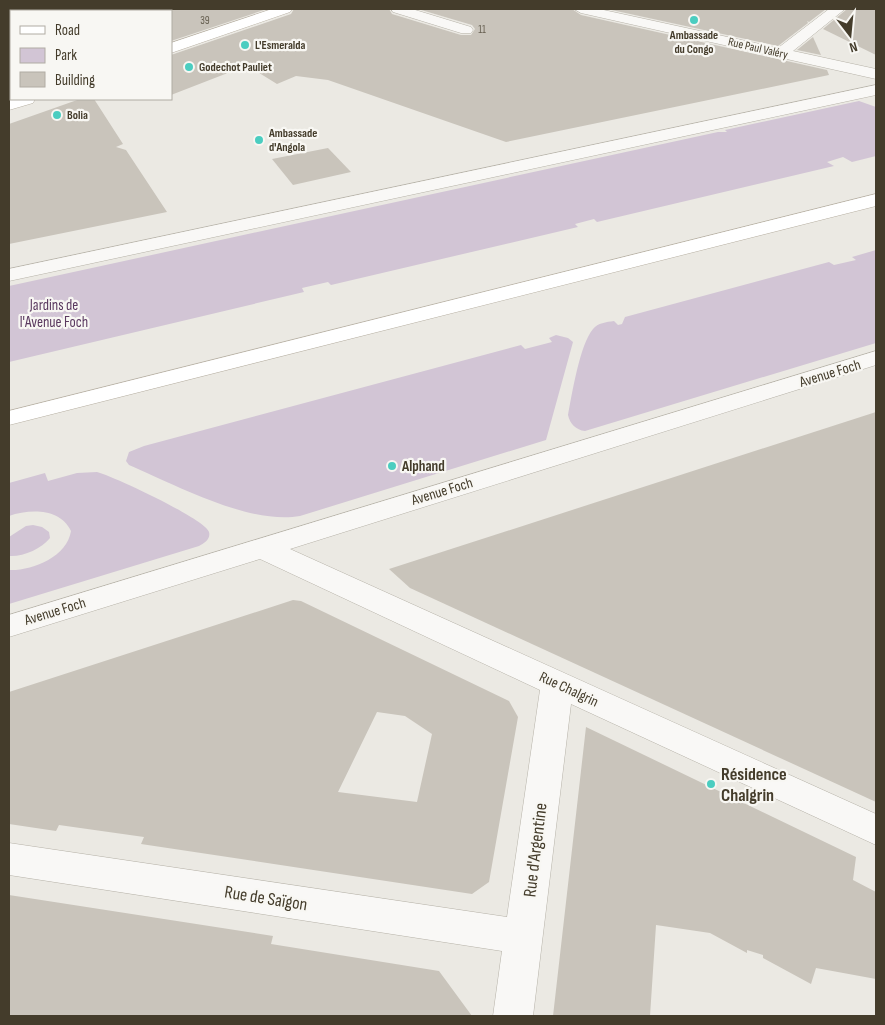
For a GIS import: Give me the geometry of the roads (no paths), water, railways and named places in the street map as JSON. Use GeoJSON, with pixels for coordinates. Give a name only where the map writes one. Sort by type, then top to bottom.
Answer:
{"type":"FeatureCollection","features":[{"type":"Feature","properties":{"kind":"main road"},"geometry":{"type":"LineString","coordinates":[[172,48],[285,9]]}},
{"type":"Feature","properties":{"kind":"main road"},"geometry":{"type":"LineString","coordinates":[[9,105],[24,100]]}},
{"type":"Feature","properties":{"kind":"main road"},"geometry":{"type":"LineString","coordinates":[[9,418],[876,200]]}},
{"type":"Feature","properties":{"kind":"street"},"geometry":{"type":"LineString","coordinates":[[398,9],[466,30]]}},
{"type":"Feature","properties":{"kind":"street","name":"Rue Paul Valéry"},"geometry":{"type":"LineString","coordinates":[[581,9],[876,74]]}},
{"type":"Feature","properties":{"kind":"street"},"geometry":{"type":"LineString","coordinates":[[781,53],[838,9]]}},
{"type":"Feature","properties":{"kind":"street"},"geometry":{"type":"LineString","coordinates":[[9,275],[876,90]]}},
{"type":"Feature","properties":{"kind":"street","name":"Avenue Foch"},"geometry":{"type":"LineString","coordinates":[[9,626],[876,358]]}},
{"type":"Feature","properties":{"kind":"street","name":"Rue Chalgrin"},"geometry":{"type":"LineString","coordinates":[[262,548],[876,830]]}},
{"type":"Feature","properties":{"kind":"street","name":"Rue d'Argentine"},"geometry":{"type":"LineString","coordinates":[[513,1016],[557,684]]}},
{"type":"Feature","properties":{"kind":"street","name":"Rue de Saïgon"},"geometry":{"type":"LineString","coordinates":[[9,859],[524,937]]}},
{"type":"Feature","properties":{"kind":"place","name":"Ambassade du Congo"},"geometry":{"type":"Point","coordinates":[694,20]}},
{"type":"Feature","properties":{"kind":"place","name":"L'Esmeralda"},"geometry":{"type":"Point","coordinates":[245,45]}},
{"type":"Feature","properties":{"kind":"place","name":"Godechot Pauliet"},"geometry":{"type":"Point","coordinates":[189,67]}},
{"type":"Feature","properties":{"kind":"place","name":"Bolia"},"geometry":{"type":"Point","coordinates":[57,115]}},
{"type":"Feature","properties":{"kind":"place","name":"Ambassade d'Angola"},"geometry":{"type":"Point","coordinates":[259,140]}},
{"type":"Feature","properties":{"kind":"place","name":"Alphand"},"geometry":{"type":"Point","coordinates":[392,466]}},
{"type":"Feature","properties":{"kind":"place","name":"Résidence Chalgrin"},"geometry":{"type":"Point","coordinates":[711,784]}},
{"type":"Feature","properties":{"kind":"park label","name":"Jardins de l'Avenue Foch"},"geometry":{"type":"Point","coordinates":[54,314]}}]}
